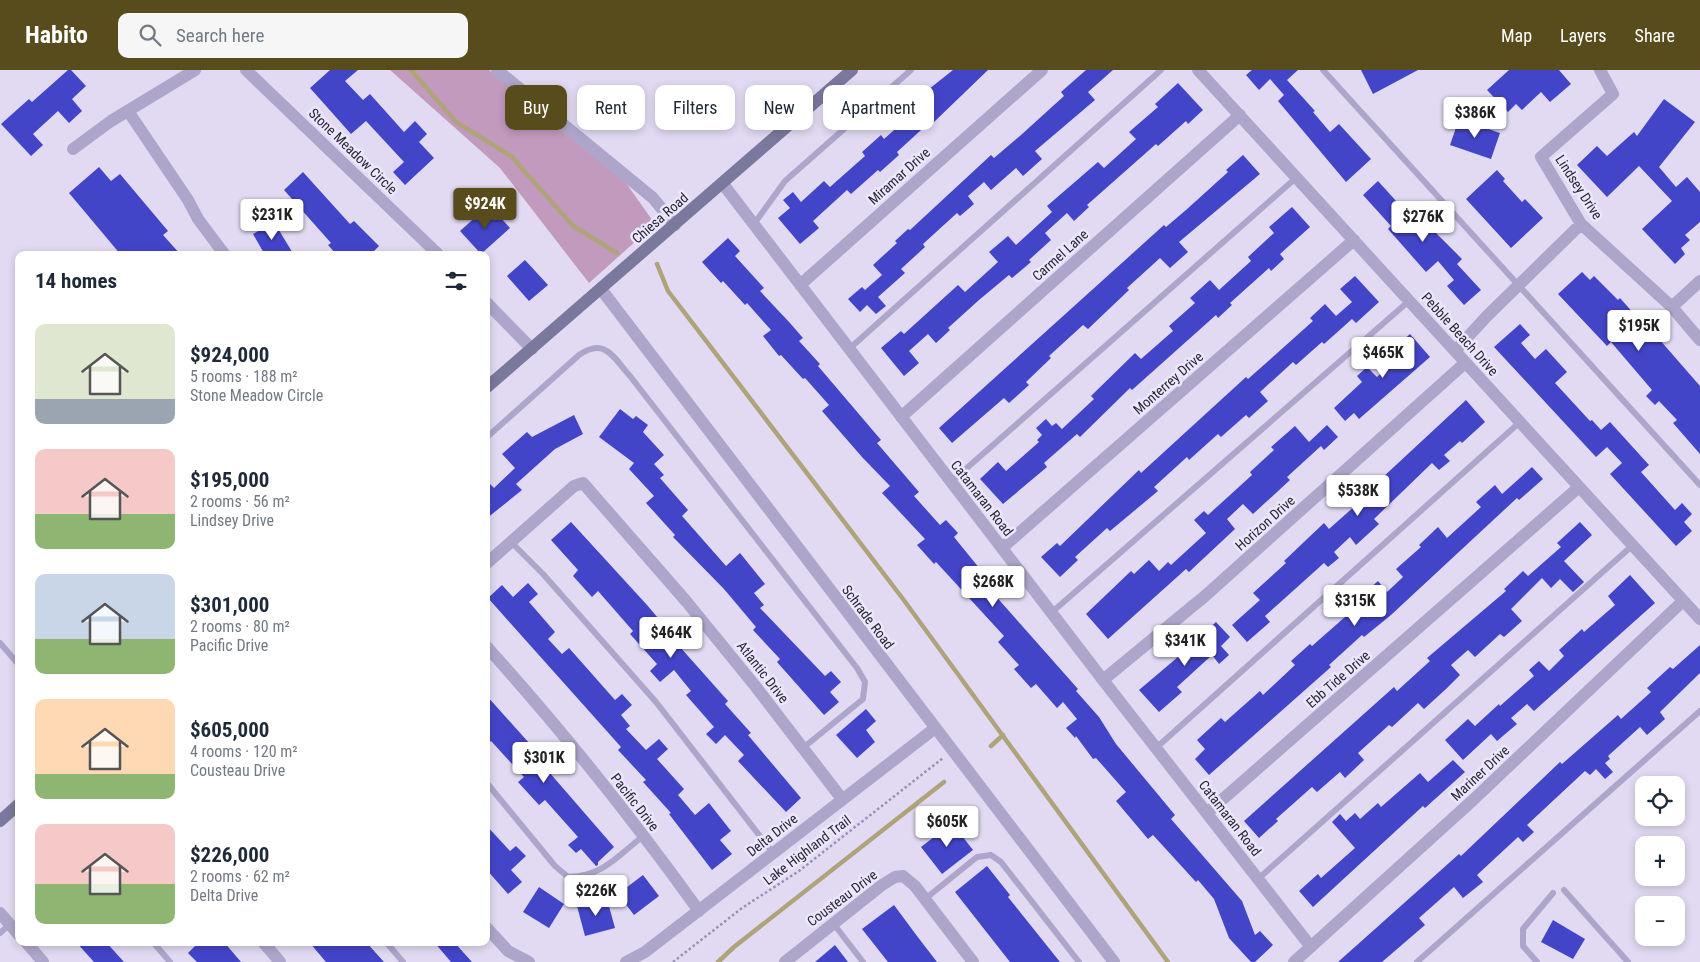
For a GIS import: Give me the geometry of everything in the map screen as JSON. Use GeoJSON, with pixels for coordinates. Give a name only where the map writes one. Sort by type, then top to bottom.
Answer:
{"type":"FeatureCollection","features":[{"type":"Feature","properties":{"kind":"main road","name":"Chiesa Road"},"geometry":{"type":"LineString","coordinates":[[490,385],[852,70]]}},
{"type":"Feature","properties":{"kind":"main road"},"geometry":{"type":"LineString","coordinates":[[0,821],[15,808]]}},
{"type":"Feature","properties":{"kind":"street"},"geometry":{"type":"LineString","coordinates":[[73,149],[128,111],[195,70]]}},
{"type":"Feature","properties":{"kind":"street","name":"Stone Meadow Circle"},"geometry":{"type":"LineString","coordinates":[[246,70],[435,251]]}},
{"type":"Feature","properties":{"kind":"street"},"geometry":{"type":"LineString","coordinates":[[497,70],[509,75],[653,198],[675,225]]}},
{"type":"Feature","properties":{"kind":"street","name":"Miramar Drive"},"geometry":{"type":"LineString","coordinates":[[800,284],[1042,70]]}},
{"type":"Feature","properties":{"kind":"street","name":"Pebble Beach Drive"},"geometry":{"type":"LineString","coordinates":[[1198,70],[1700,619]]}},
{"type":"Feature","properties":{"kind":"street","name":"Lindsey Drive"},"geometry":{"type":"LineString","coordinates":[[1600,70],[1613,94],[1541,157],[1581,224],[1672,307],[1700,340]]}},
{"type":"Feature","properties":{"kind":"street"},"geometry":{"type":"LineString","coordinates":[[128,111],[188,200],[198,219],[222,251]]}},
{"type":"Feature","properties":{"kind":"street","name":"Carmel Lane"},"geometry":{"type":"LineString","coordinates":[[901,417],[1240,115]]}},
{"type":"Feature","properties":{"kind":"street","name":"Catamaran Road"},"geometry":{"type":"LineString","coordinates":[[723,184],[1103,680],[1311,947]]}},
{"type":"Feature","properties":{"kind":"street"},"geometry":{"type":"LineString","coordinates":[[1455,351],[1581,224]]}},
{"type":"Feature","properties":{"kind":"street","name":"Monterrey Drive"},"geometry":{"type":"LineString","coordinates":[[1002,548],[1354,240]]}},
{"type":"Feature","properties":{"kind":"street"},"geometry":{"type":"LineString","coordinates":[[1672,307],[1700,281]]}},
{"type":"Feature","properties":{"kind":"street","name":"Schrade Road"},"geometry":{"type":"LineString","coordinates":[[601,290],[934,729],[1114,962]]}},
{"type":"Feature","properties":{"kind":"street"},"geometry":{"type":"LineString","coordinates":[[490,306],[532,349]]}},
{"type":"Feature","properties":{"kind":"street","name":"Horizon Drive"},"geometry":{"type":"LineString","coordinates":[[1103,680],[1205,596],[1466,363]]}},
{"type":"Feature","properties":{"kind":"street","name":"Atlantic Drive"},"geometry":{"type":"LineString","coordinates":[[512,542],[574,486],[583,483],[686,601],[842,799]]}},
{"type":"Feature","properties":{"kind":"street","name":"Ebb Tide Drive"},"geometry":{"type":"LineString","coordinates":[[1206,813],[1579,487]]}},
{"type":"Feature","properties":{"kind":"street"},"geometry":{"type":"LineString","coordinates":[[490,561],[512,542]]}},
{"type":"Feature","properties":{"kind":"street","name":"Mariner Drive"},"geometry":{"type":"LineString","coordinates":[[1294,962],[1472,801],[1683,601]]}},
{"type":"Feature","properties":{"kind":"street","name":"Pacific Drive"},"geometry":{"type":"LineString","coordinates":[[490,650],[528,693],[643,836],[700,911]]}},
{"type":"Feature","properties":{"kind":"street","name":"Delta Drive"},"geometry":{"type":"LineString","coordinates":[[626,962],[645,952],[700,911],[934,729]]}},
{"type":"Feature","properties":{"kind":"street","name":"Cousteau Drive"},"geometry":{"type":"LineString","coordinates":[[786,962],[833,923],[895,877],[903,876],[925,899],[972,962]]}},
{"type":"Feature","properties":{"kind":"street"},"geometry":{"type":"LineString","coordinates":[[0,913],[15,930]]}},
{"type":"Feature","properties":{"kind":"street"},"geometry":{"type":"LineString","coordinates":[[490,931],[508,951],[529,962]]}},
{"type":"Feature","properties":{"kind":"street"},"geometry":{"type":"LineString","coordinates":[[29,946],[43,962]]}},
{"type":"Feature","properties":{"kind":"street"},"geometry":{"type":"LineString","coordinates":[[266,946],[280,962]]}},
{"type":"Feature","properties":{"kind":"lane"},"geometry":{"type":"LineString","coordinates":[[754,224],[785,181],[911,70]]}},
{"type":"Feature","properties":{"kind":"lane"},"geometry":{"type":"LineString","coordinates":[[849,349],[1161,70]]}},
{"type":"Feature","properties":{"kind":"lane"},"geometry":{"type":"LineString","coordinates":[[1323,70],[1700,485]]}},
{"type":"Feature","properties":{"kind":"lane"},"geometry":{"type":"LineString","coordinates":[[951,482],[1297,177]]}},
{"type":"Feature","properties":{"kind":"lane"},"geometry":{"type":"LineString","coordinates":[[1051,612],[1409,301]]}},
{"type":"Feature","properties":{"kind":"lane"},"geometry":{"type":"LineString","coordinates":[[490,434],[579,355],[590,348],[599,347],[608,351],[636,384],[857,668],[865,682],[863,699],[803,748]]}},
{"type":"Feature","properties":{"kind":"lane"},"geometry":{"type":"LineString","coordinates":[[1156,748],[1520,422]]}},
{"type":"Feature","properties":{"kind":"lane"},"geometry":{"type":"LineString","coordinates":[[512,542],[656,702],[773,854]]}},
{"type":"Feature","properties":{"kind":"lane"},"geometry":{"type":"LineString","coordinates":[[1258,879],[1632,545]]}},
{"type":"Feature","properties":{"kind":"lane"},"geometry":{"type":"LineString","coordinates":[[0,643],[15,660]]}},
{"type":"Feature","properties":{"kind":"lane"},"geometry":{"type":"LineString","coordinates":[[1418,962],[1700,711]]}},
{"type":"Feature","properties":{"kind":"lane"},"geometry":{"type":"LineString","coordinates":[[490,787],[555,866],[568,877],[592,875],[604,869],[643,836]]}},
{"type":"Feature","properties":{"kind":"lane"},"geometry":{"type":"LineString","coordinates":[[925,899],[977,857],[991,855],[1000,862],[1079,962]]}},
{"type":"Feature","properties":{"kind":"lane"},"geometry":{"type":"LineString","coordinates":[[1564,890],[1628,962]]}},
{"type":"Feature","properties":{"kind":"lane"},"geometry":{"type":"LineString","coordinates":[[1537,962],[1523,946],[1523,928],[1552,893]]}},
{"type":"Feature","properties":{"kind":"lane"},"geometry":{"type":"LineString","coordinates":[[833,923],[863,962]]}},
{"type":"Feature","properties":{"kind":"lane"},"geometry":{"type":"LineString","coordinates":[[0,933],[10,924]]}},
{"type":"Feature","properties":{"kind":"lane"},"geometry":{"type":"LineString","coordinates":[[156,946],[170,962]]}},
{"type":"Feature","properties":{"kind":"lane"},"geometry":{"type":"LineString","coordinates":[[389,946],[403,962]]}},
{"type":"Feature","properties":{"kind":"path","name":"Lake Highland Trail"},"geometry":{"type":"LineString","coordinates":[[673,962],[742,908],[799,871],[952,751]]}},
{"type":"Feature","properties":{"kind":"shaded area"},"geometry":{"type":"Polygon","coordinates":[[[390,70],[489,70],[507,85],[505,85],[505,130],[562,130],[626,183],[655,224],[589,283],[500,168],[390,70]]]}},
{"type":"Feature","properties":{"kind":"building"},"geometry":{"type":"Polygon","coordinates":[[[68,70],[71,70],[86,86],[72,99],[82,111],[69,123],[58,111],[33,134],[43,145],[31,156],[1,124],[29,99],[32,102],[68,70]]]}},
{"type":"Feature","properties":{"kind":"building"},"geometry":{"type":"Polygon","coordinates":[[[330,70],[358,70],[345,81],[363,100],[370,94],[404,132],[415,121],[427,134],[419,142],[434,158],[405,185],[393,172],[404,162],[366,121],[351,134],[310,88],[330,70]]]}},
{"type":"Feature","properties":{"kind":"building"},"geometry":{"type":"Polygon","coordinates":[[[953,70],[988,70],[934,122],[934,85],[953,70]]]}},
{"type":"Feature","properties":{"kind":"building"},"geometry":{"type":"Polygon","coordinates":[[[1086,70],[1113,70],[1088,92],[1095,100],[1035,151],[1042,159],[1023,176],[1016,168],[991,190],[984,182],[968,196],[974,204],[960,216],[957,213],[923,244],[925,247],[901,269],[905,273],[878,297],[886,306],[876,314],[867,305],[860,312],[848,299],[862,287],[865,290],[882,275],[873,265],[897,243],[895,241],[908,229],[910,230],[991,155],[994,158],[1021,135],[1064,96],[1061,92],[1086,70]]]}},
{"type":"Feature","properties":{"kind":"building"},"geometry":{"type":"Polygon","coordinates":[[[1252,70],[1298,70],[1287,80],[1315,111],[1313,112],[1330,132],[1339,124],[1371,159],[1346,182],[1278,101],[1284,95],[1270,79],[1259,90],[1246,75],[1252,70]]]}},
{"type":"Feature","properties":{"kind":"building"},"geometry":{"type":"Polygon","coordinates":[[[1361,70],[1418,70],[1373,94],[1361,70]]]}},
{"type":"Feature","properties":{"kind":"building"},"geometry":{"type":"Polygon","coordinates":[[[1509,70],[1559,70],[1571,84],[1550,102],[1541,92],[1522,110],[1516,104],[1508,112],[1487,90],[1509,70]]]}},
{"type":"Feature","properties":{"kind":"building"},"geometry":{"type":"Polygon","coordinates":[[[1178,83],[1203,110],[1188,124],[1186,121],[1158,146],[1156,144],[1087,205],[1089,207],[1074,221],[1067,213],[1045,233],[1051,240],[1029,260],[1031,262],[1012,278],[1009,275],[979,300],[948,328],[950,330],[936,343],[928,334],[909,351],[919,363],[904,376],[881,348],[901,331],[904,334],[958,285],[965,292],[998,262],[989,252],[1008,236],[1016,245],[1052,212],[1047,206],[1098,162],[1104,168],[1136,139],[1129,132],[1158,107],[1155,104],[1178,83]]]}},
{"type":"Feature","properties":{"kind":"building"},"geometry":{"type":"Polygon","coordinates":[[[1664,99],[1695,122],[1659,167],[1676,187],[1687,177],[1700,192],[1700,222],[1685,235],[1690,240],[1681,248],[1685,254],[1675,264],[1642,229],[1672,201],[1639,166],[1607,197],[1577,165],[1597,146],[1607,156],[1634,132],[1637,136],[1664,99]]]}},
{"type":"Feature","properties":{"kind":"building"},"geometry":{"type":"Polygon","coordinates":[[[1459,119],[1500,133],[1491,159],[1450,145],[1459,119]]]}},
{"type":"Feature","properties":{"kind":"building"},"geometry":{"type":"Polygon","coordinates":[[[894,130],[921,130],[897,152],[899,155],[880,172],[878,170],[851,194],[847,190],[813,221],[819,228],[800,244],[778,218],[790,208],[783,200],[793,192],[801,202],[824,181],[830,187],[865,156],[862,152],[881,135],[884,139],[894,130]]]}},
{"type":"Feature","properties":{"kind":"building"},"geometry":{"type":"Polygon","coordinates":[[[1243,155],[1260,174],[1179,242],[1188,252],[1170,268],[1160,258],[1127,288],[1129,290],[1088,329],[1083,325],[1049,356],[1051,358],[1026,382],[1029,385],[1009,403],[1004,398],[952,443],[939,428],[1164,225],[1166,227],[1186,210],[1228,172],[1226,170],[1243,155]]]}},
{"type":"Feature","properties":{"kind":"building"},"geometry":{"type":"Polygon","coordinates":[[[99,167],[111,181],[120,174],[168,231],[163,235],[177,251],[118,251],[69,193],[99,167]]]}},
{"type":"Feature","properties":{"kind":"building"},"geometry":{"type":"Polygon","coordinates":[[[1497,170],[1505,179],[1503,181],[1522,202],[1525,199],[1543,218],[1511,248],[1466,199],[1497,170]]]}},
{"type":"Feature","properties":{"kind":"building"},"geometry":{"type":"Polygon","coordinates":[[[303,172],[350,224],[354,221],[379,246],[374,251],[333,251],[328,245],[331,243],[284,190],[303,172]]]}},
{"type":"Feature","properties":{"kind":"building"},"geometry":{"type":"Polygon","coordinates":[[[1378,181],[1397,202],[1393,205],[1412,226],[1421,218],[1462,259],[1457,264],[1481,290],[1464,305],[1447,286],[1454,280],[1438,261],[1426,272],[1388,229],[1391,226],[1363,195],[1378,181]]]}},
{"type":"Feature","properties":{"kind":"building"},"geometry":{"type":"Polygon","coordinates":[[[489,205],[510,228],[484,251],[478,251],[460,231],[489,205]]]}},
{"type":"Feature","properties":{"kind":"building"},"geometry":{"type":"Polygon","coordinates":[[[1292,207],[1310,227],[1280,254],[1284,259],[1271,271],[1269,268],[1230,303],[1232,305],[1218,318],[1216,315],[1132,390],[1130,388],[1080,437],[1077,434],[1044,463],[1047,467],[1003,504],[980,479],[998,462],[1006,471],[1039,442],[1037,440],[1042,435],[1036,428],[1046,419],[1052,426],[1056,423],[1062,429],[1094,399],[1091,396],[1135,353],[1141,359],[1173,331],[1169,326],[1195,303],[1190,298],[1210,280],[1219,290],[1251,261],[1248,257],[1274,233],[1269,227],[1292,207]]]}},
{"type":"Feature","properties":{"kind":"building"},"geometry":{"type":"Polygon","coordinates":[[[274,222],[292,251],[263,251],[253,234],[274,222]]]}},
{"type":"Feature","properties":{"kind":"building"},"geometry":{"type":"Polygon","coordinates":[[[728,238],[740,251],[735,256],[764,288],[760,291],[803,338],[799,341],[820,364],[818,366],[881,440],[877,443],[919,492],[914,496],[940,525],[946,520],[958,533],[954,537],[997,590],[993,593],[1078,689],[1076,691],[1099,717],[1116,744],[1175,815],[1171,819],[1242,901],[1255,935],[1260,931],[1273,945],[1255,962],[1251,962],[1229,938],[1214,899],[1198,880],[1196,882],[1153,835],[1148,839],[1116,801],[1126,792],[1096,758],[1093,759],[1076,736],[1075,738],[1066,728],[1077,719],[1063,702],[1057,708],[1036,684],[1031,688],[1014,669],[1019,665],[998,642],[1004,636],[936,562],[934,564],[917,545],[925,539],[882,493],[890,486],[822,411],[829,405],[805,378],[803,379],[781,355],[779,356],[763,336],[771,330],[747,303],[745,305],[702,262],[728,238]]]}},
{"type":"Feature","properties":{"kind":"building"},"geometry":{"type":"Polygon","coordinates":[[[525,260],[548,285],[529,301],[507,276],[525,260]]]}},
{"type":"Feature","properties":{"kind":"building"},"geometry":{"type":"Polygon","coordinates":[[[1582,272],[1590,280],[1594,276],[1618,300],[1620,298],[1700,386],[1700,454],[1673,423],[1677,420],[1659,401],[1655,405],[1646,396],[1652,390],[1611,342],[1607,346],[1558,294],[1582,272]]]}},
{"type":"Feature","properties":{"kind":"building"},"geometry":{"type":"Polygon","coordinates":[[[1355,276],[1379,302],[1356,323],[1352,319],[1324,344],[1322,342],[1296,365],[1293,362],[1260,392],[1268,401],[1249,418],[1246,415],[1221,437],[1218,434],[1189,460],[1187,457],[1154,487],[1158,491],[1110,531],[1107,528],[1075,557],[1078,560],[1060,577],[1041,557],[1057,543],[1060,546],[1139,470],[1141,473],[1246,377],[1248,379],[1275,355],[1313,321],[1310,318],[1325,304],[1336,316],[1352,302],[1340,289],[1355,276]]]}},
{"type":"Feature","properties":{"kind":"building"},"geometry":{"type":"Polygon","coordinates":[[[1520,324],[1530,335],[1521,343],[1535,359],[1546,349],[1567,372],[1555,383],[1590,421],[1592,420],[1601,430],[1610,422],[1649,465],[1641,472],[1675,510],[1682,503],[1692,514],[1684,522],[1692,531],[1676,546],[1610,474],[1622,463],[1607,447],[1596,457],[1494,347],[1520,324]]]}},
{"type":"Feature","properties":{"kind":"building"},"geometry":{"type":"Polygon","coordinates":[[[1410,334],[1430,357],[1359,419],[1354,413],[1345,421],[1334,408],[1362,382],[1357,376],[1367,367],[1377,377],[1392,363],[1386,356],[1410,334]]]}},
{"type":"Feature","properties":{"kind":"building"},"geometry":{"type":"Polygon","coordinates":[[[1466,400],[1485,422],[1462,443],[1460,441],[1444,455],[1450,461],[1439,470],[1432,463],[1374,519],[1379,524],[1356,545],[1350,537],[1334,552],[1339,558],[1328,567],[1324,563],[1265,616],[1270,622],[1247,642],[1232,625],[1260,600],[1253,593],[1286,563],[1284,561],[1324,523],[1329,529],[1365,497],[1361,492],[1379,476],[1382,478],[1466,400]]]}},
{"type":"Feature","properties":{"kind":"building"},"geometry":{"type":"Polygon","coordinates":[[[620,409],[633,419],[636,416],[648,425],[643,432],[664,455],[654,464],[664,475],[660,478],[688,510],[682,516],[726,566],[740,553],[765,584],[754,593],[764,605],[760,608],[825,676],[831,671],[841,682],[830,692],[839,702],[824,715],[777,662],[780,659],[753,630],[756,627],[724,589],[673,537],[675,535],[646,503],[654,496],[629,469],[634,463],[599,437],[620,409]]]}},
{"type":"Feature","properties":{"kind":"building"},"geometry":{"type":"Polygon","coordinates":[[[574,415],[583,434],[555,449],[516,484],[522,490],[490,516],[490,484],[494,488],[515,468],[502,454],[527,432],[532,437],[574,415]]]}},
{"type":"Feature","properties":{"kind":"building"},"geometry":{"type":"Polygon","coordinates":[[[1327,425],[1338,437],[1324,450],[1321,446],[1287,477],[1290,480],[1253,514],[1243,504],[1227,519],[1235,529],[1189,572],[1186,569],[1108,639],[1086,614],[1131,571],[1134,574],[1149,560],[1159,571],[1168,562],[1171,565],[1206,533],[1194,520],[1204,511],[1208,515],[1252,475],[1250,472],[1274,450],[1271,447],[1295,426],[1309,442],[1327,425]]]}},
{"type":"Feature","properties":{"kind":"building"},"geometry":{"type":"Polygon","coordinates":[[[1532,467],[1543,479],[1519,500],[1517,498],[1391,615],[1364,637],[1362,635],[1329,665],[1331,667],[1209,775],[1195,759],[1205,749],[1197,740],[1221,718],[1225,722],[1260,691],[1263,695],[1295,665],[1291,661],[1310,644],[1312,646],[1345,617],[1341,613],[1351,604],[1361,615],[1377,601],[1368,590],[1378,581],[1387,592],[1403,577],[1396,569],[1421,547],[1419,545],[1438,527],[1447,538],[1481,507],[1476,502],[1495,485],[1502,494],[1532,467]]]}},
{"type":"Feature","properties":{"kind":"building"},"geometry":{"type":"Polygon","coordinates":[[[571,522],[647,605],[674,637],[672,638],[728,701],[725,704],[751,733],[748,735],[801,798],[786,812],[738,761],[744,755],[725,735],[716,744],[706,734],[714,727],[686,695],[691,691],[674,670],[660,682],[650,671],[657,664],[630,634],[633,631],[598,591],[592,597],[573,576],[578,570],[551,540],[571,522]]]}},
{"type":"Feature","properties":{"kind":"building"},"geometry":{"type":"Polygon","coordinates":[[[1580,522],[1592,535],[1564,561],[1584,582],[1573,592],[1560,579],[1551,588],[1542,578],[1511,609],[1522,621],[1504,637],[1500,634],[1475,657],[1468,650],[1451,665],[1460,675],[1424,709],[1418,703],[1392,727],[1389,725],[1358,753],[1364,760],[1345,778],[1340,772],[1317,792],[1312,787],[1276,819],[1278,821],[1259,838],[1244,821],[1394,687],[1397,691],[1430,661],[1427,658],[1506,591],[1504,589],[1523,571],[1528,576],[1561,547],[1557,543],[1580,522]]]}},
{"type":"Feature","properties":{"kind":"building"},"geometry":{"type":"Polygon","coordinates":[[[1630,575],[1655,603],[1534,711],[1527,704],[1511,718],[1517,724],[1497,741],[1491,734],[1463,760],[1445,740],[1468,719],[1475,726],[1499,704],[1500,706],[1534,676],[1529,670],[1539,661],[1549,671],[1564,656],[1559,650],[1582,629],[1584,632],[1615,605],[1608,596],[1630,575]]]}},
{"type":"Feature","properties":{"kind":"building"},"geometry":{"type":"Polygon","coordinates":[[[528,583],[538,594],[529,602],[555,632],[548,639],[562,654],[569,648],[615,700],[622,694],[632,705],[621,715],[630,726],[626,729],[646,750],[659,739],[668,749],[657,759],[684,789],[678,795],[695,815],[709,803],[731,831],[720,840],[732,854],[712,870],[669,814],[671,813],[643,782],[646,780],[618,750],[621,747],[490,600],[490,596],[502,585],[513,597],[528,583]]]}},
{"type":"Feature","properties":{"kind":"building"},"geometry":{"type":"Polygon","coordinates":[[[1216,622],[1230,637],[1221,646],[1229,655],[1219,664],[1212,655],[1177,687],[1182,692],[1159,712],[1139,690],[1198,640],[1216,622]]]}},
{"type":"Feature","properties":{"kind":"building"},"geometry":{"type":"Polygon","coordinates":[[[1700,645],[1700,673],[1660,712],[1665,719],[1647,735],[1640,727],[1608,756],[1610,759],[1605,763],[1613,772],[1605,779],[1596,769],[1590,775],[1585,771],[1527,825],[1534,832],[1523,842],[1518,837],[1477,875],[1483,882],[1463,898],[1454,887],[1419,918],[1425,925],[1382,962],[1338,962],[1459,854],[1461,856],[1560,762],[1562,764],[1618,715],[1621,719],[1651,692],[1647,688],[1670,667],[1673,669],[1700,645]]]}},
{"type":"Feature","properties":{"kind":"building"},"geometry":{"type":"Polygon","coordinates":[[[490,699],[539,754],[536,757],[614,847],[598,862],[598,865],[596,866],[581,849],[576,853],[568,845],[578,837],[545,800],[539,805],[518,782],[524,777],[491,741],[490,699]]]}},
{"type":"Feature","properties":{"kind":"building"},"geometry":{"type":"Polygon","coordinates":[[[866,709],[876,721],[866,730],[875,742],[857,758],[836,735],[866,709]]]}},
{"type":"Feature","properties":{"kind":"building"},"geometry":{"type":"Polygon","coordinates":[[[1453,760],[1465,772],[1425,808],[1423,806],[1313,907],[1299,891],[1318,874],[1321,878],[1355,848],[1332,822],[1340,814],[1346,821],[1355,813],[1360,819],[1378,803],[1381,807],[1420,773],[1428,782],[1453,760]]]}},
{"type":"Feature","properties":{"kind":"building"},"geometry":{"type":"Polygon","coordinates":[[[952,823],[973,850],[942,874],[921,847],[952,823]]]}},
{"type":"Feature","properties":{"kind":"building"},"geometry":{"type":"Polygon","coordinates":[[[490,829],[510,851],[516,846],[526,856],[511,870],[522,882],[508,894],[490,874],[490,829]]]}},
{"type":"Feature","properties":{"kind":"building"},"geometry":{"type":"Polygon","coordinates":[[[987,866],[1010,895],[1008,897],[1060,962],[1010,962],[955,892],[987,866]]]}},
{"type":"Feature","properties":{"kind":"building"},"geometry":{"type":"Polygon","coordinates":[[[643,875],[659,896],[634,915],[618,894],[643,875]]]}},
{"type":"Feature","properties":{"kind":"building"},"geometry":{"type":"Polygon","coordinates":[[[539,887],[564,904],[549,928],[523,912],[539,887]]]}},
{"type":"Feature","properties":{"kind":"building"},"geometry":{"type":"Polygon","coordinates":[[[607,899],[615,928],[585,936],[577,906],[607,899]]]}},
{"type":"Feature","properties":{"kind":"building"},"geometry":{"type":"Polygon","coordinates":[[[894,905],[937,962],[888,962],[862,929],[894,905]]]}},
{"type":"Feature","properties":{"kind":"building"},"geometry":{"type":"Polygon","coordinates":[[[1553,920],[1585,939],[1573,959],[1541,942],[1553,920]]]}},
{"type":"Feature","properties":{"kind":"building"},"geometry":{"type":"Polygon","coordinates":[[[835,945],[848,962],[815,962],[835,945]]]}},
{"type":"Feature","properties":{"kind":"building"},"geometry":{"type":"Polygon","coordinates":[[[80,946],[110,946],[124,962],[94,962],[80,946]]]}},
{"type":"Feature","properties":{"kind":"building"},"geometry":{"type":"Polygon","coordinates":[[[195,946],[227,946],[241,962],[197,962],[188,953],[195,946]]]}},
{"type":"Feature","properties":{"kind":"building"},"geometry":{"type":"Polygon","coordinates":[[[312,946],[370,946],[384,962],[326,962],[312,946]]]}},
{"type":"Feature","properties":{"kind":"building"},"geometry":{"type":"Polygon","coordinates":[[[437,946],[458,946],[472,962],[451,962],[437,946]]]}},
{"type":"Feature","properties":{"kind":"waterway"},"geometry":{"type":"LineString","coordinates":[[411,70],[456,122],[511,156],[573,226],[617,253]]}},
{"type":"Feature","properties":{"kind":"waterway"},"geometry":{"type":"LineString","coordinates":[[657,264],[668,291],[903,599],[1168,962]]}},
{"type":"Feature","properties":{"kind":"waterway"},"geometry":{"type":"LineString","coordinates":[[991,746],[1003,735]]}},
{"type":"Feature","properties":{"kind":"waterway"},"geometry":{"type":"LineString","coordinates":[[718,962],[734,947],[944,782]]}}]}
